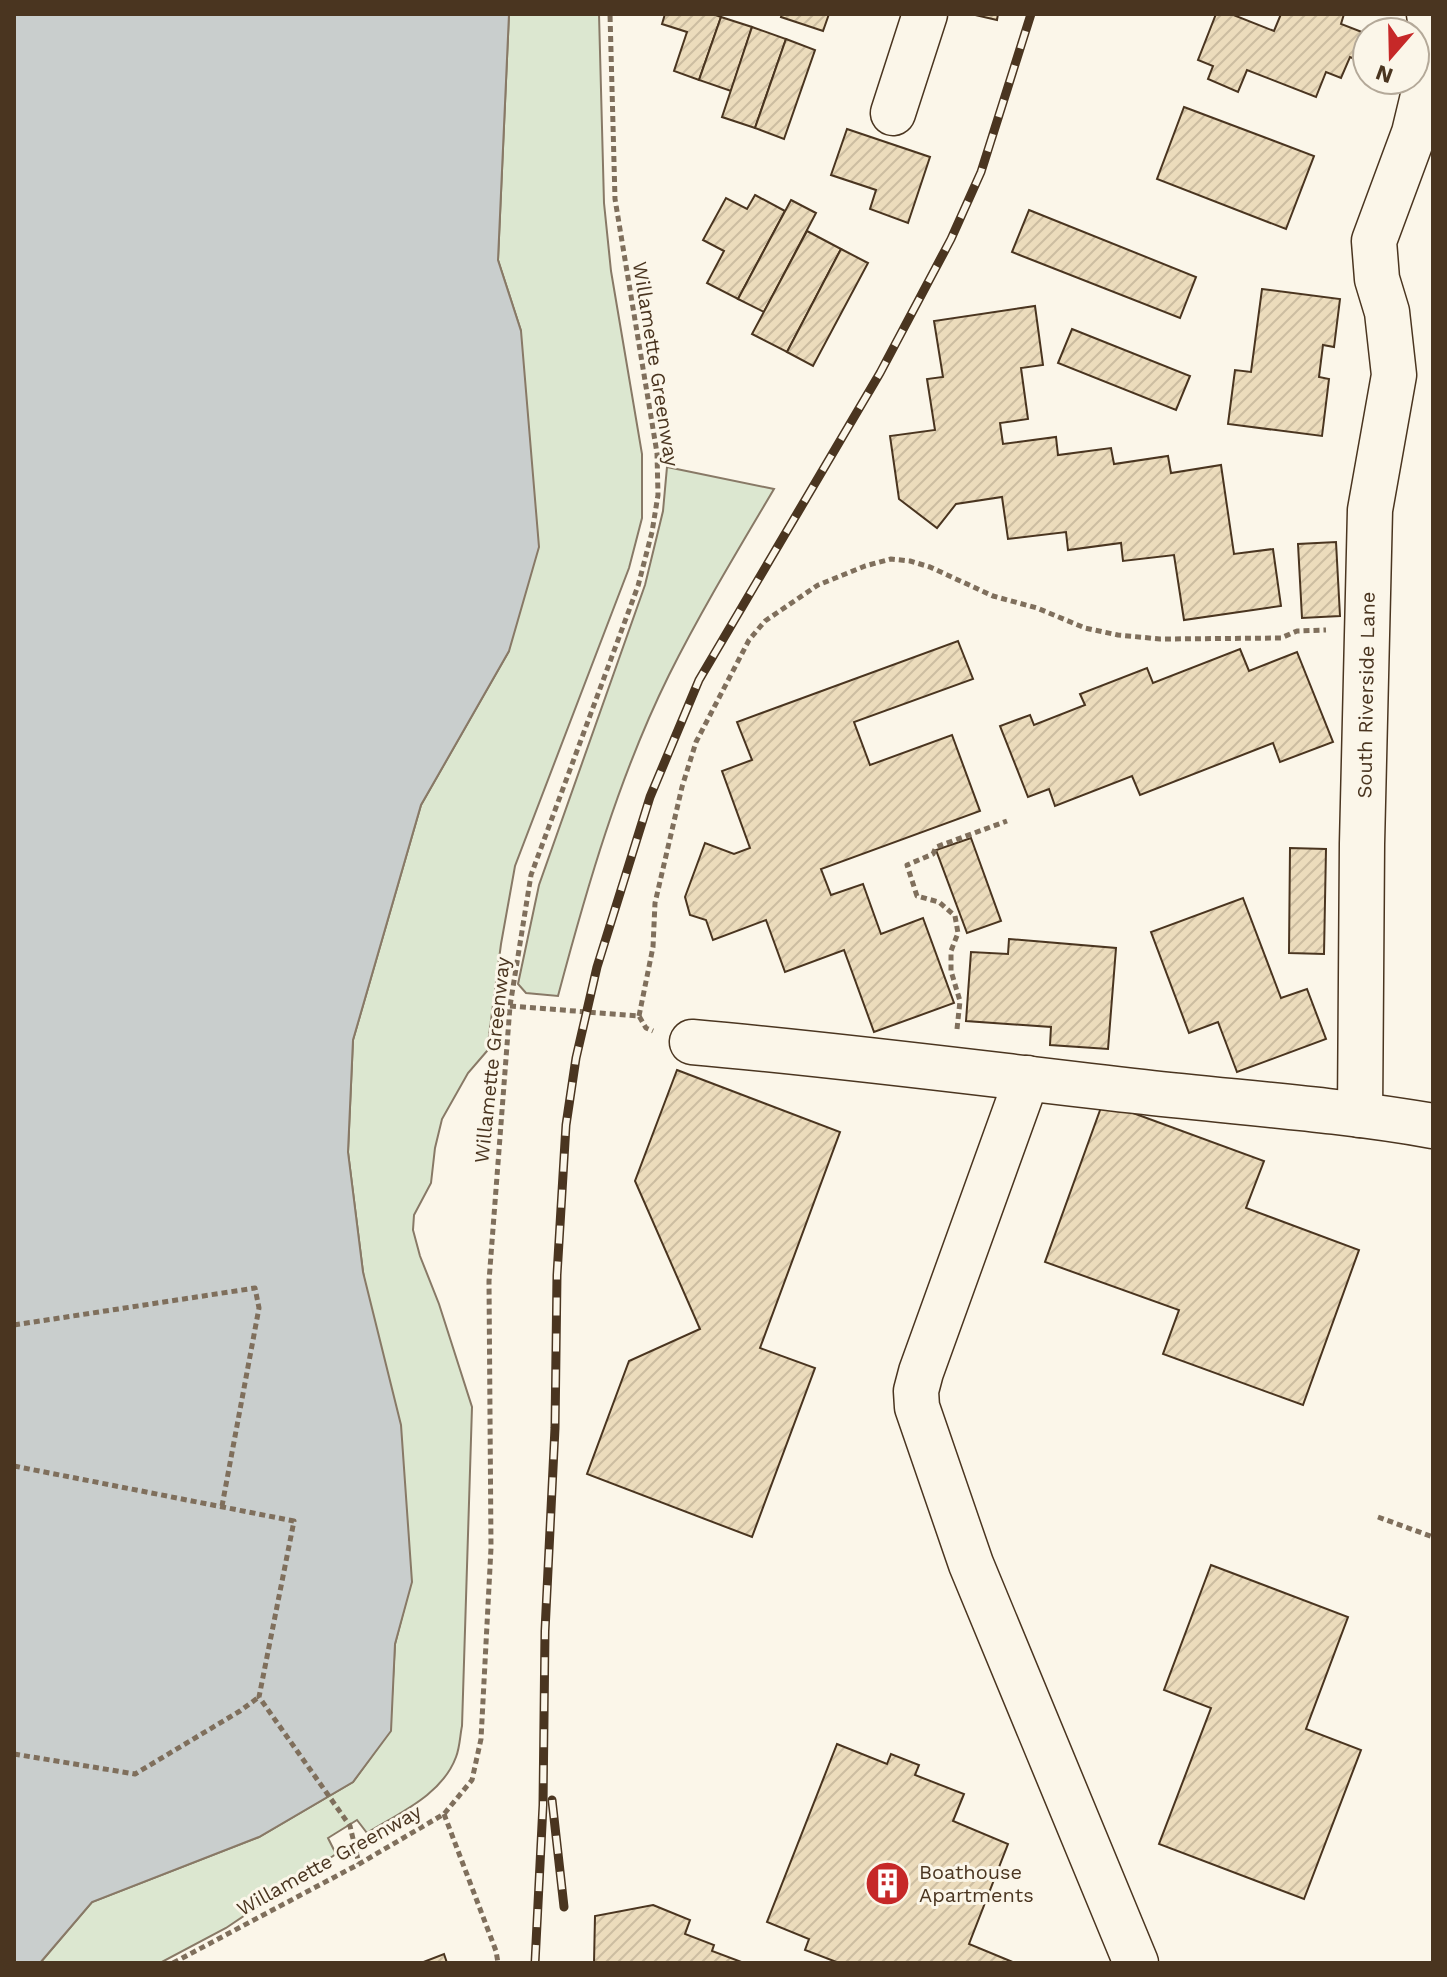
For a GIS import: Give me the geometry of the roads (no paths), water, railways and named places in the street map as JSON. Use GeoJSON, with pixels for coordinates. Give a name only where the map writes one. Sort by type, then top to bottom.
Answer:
{"type":"FeatureCollection","features":[{"type":"Feature","properties":{"kind":"street"},"geometry":{"type":"LineString","coordinates":[[893,113],[925,14]]}},
{"type":"Feature","properties":{"kind":"street"},"geometry":{"type":"LineString","coordinates":[[1429,14],[1433,40]]}},
{"type":"Feature","properties":{"kind":"street","name":"South Riverside Lane"},"geometry":{"type":"LineString","coordinates":[[1360,1115],[1370,510],[1394,375],[1387,312],[1377,279],[1374,241],[1414,133],[1433,54]]}},
{"type":"Feature","properties":{"kind":"street"},"geometry":{"type":"LineString","coordinates":[[692,1042],[818,1053],[1433,1126]]}},
{"type":"Feature","properties":{"kind":"street"},"geometry":{"type":"LineString","coordinates":[[1027,1078],[921,1372],[916,1391],[917,1407],[971,1564],[1136,1963]]}},
{"type":"Feature","properties":{"kind":"railway"},"geometry":{"type":"LineString","coordinates":[[535,1963],[543,1805],[545,1631],[555,1428],[557,1275],[566,1125],[576,1058],[597,967],[650,797],[699,680],[880,373],[951,239],[981,172],[1031,14]]}},
{"type":"Feature","properties":{"kind":"railway"},"geometry":{"type":"LineString","coordinates":[[552,1800],[564,1907]]}},
{"type":"Feature","properties":{"kind":"place","name":"Boathouse Apartments"},"geometry":{"type":"Point","coordinates":[888,1883]}}]}
